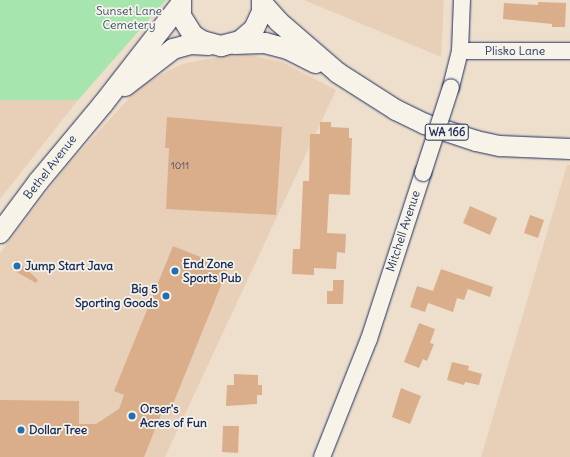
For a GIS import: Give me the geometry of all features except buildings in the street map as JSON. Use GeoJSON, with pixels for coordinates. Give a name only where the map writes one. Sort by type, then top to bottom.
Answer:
{"type":"FeatureCollection","features":[{"type":"Feature","properties":{"kind":"main road"},"geometry":{"type":"LineString","coordinates":[[180,2],[184,21],[193,34],[221,45],[248,36],[259,21],[262,2]]}},
{"type":"Feature","properties":{"kind":"main road","name":"Bethel Avenue"},"geometry":{"type":"LineString","coordinates":[[0,233],[67,146],[104,104],[180,2]]}},
{"type":"Feature","properties":{"kind":"main road","name":"WA 166"},"geometry":{"type":"LineString","coordinates":[[262,2],[271,14],[338,73]]}},
{"type":"Feature","properties":{"kind":"main road","name":"WA 166"},"geometry":{"type":"LineString","coordinates":[[221,45],[265,43],[288,49],[338,73],[396,110],[456,136],[500,146],[570,149]]}},
{"type":"Feature","properties":{"kind":"main road","name":"Bethel Avenue"},"geometry":{"type":"LineString","coordinates":[[104,104],[173,49],[192,44],[221,45]]}},
{"type":"Feature","properties":{"kind":"street","name":"Mitchell Avenue"},"geometry":{"type":"LineString","coordinates":[[322,457],[369,339],[451,87],[460,51],[462,0]]}},
{"type":"Feature","properties":{"kind":"street","name":"Plisko Lane"},"geometry":{"type":"LineString","coordinates":[[460,51],[570,51]]}},
{"type":"Feature","properties":{"kind":"shaded area"},"geometry":{"type":"Polygon","coordinates":[[[304,0],[444,0],[441,57],[304,0]]]}},
{"type":"Feature","properties":{"kind":"shaded area"},"geometry":{"type":"Polygon","coordinates":[[[240,53],[282,62],[336,90],[165,457],[0,457],[0,253],[66,167],[142,84],[182,64],[240,53]]]}},
{"type":"Feature","properties":{"kind":"shaded area"},"geometry":{"type":"Polygon","coordinates":[[[0,100],[78,100],[0,199],[0,100]]]}},
{"type":"Feature","properties":{"kind":"shaded area"},"geometry":{"type":"Polygon","coordinates":[[[567,165],[570,165],[570,457],[481,457],[567,165]]]}},
{"type":"Feature","properties":{"kind":"green space","name":"Sunset Lane Cemetery"},"geometry":{"type":"Polygon","coordinates":[[[0,0],[166,0],[78,100],[0,100],[0,0]]]}},
{"type":"Feature","properties":{"kind":"place","name":"Jump Start Java"},"geometry":{"type":"Point","coordinates":[17,266]}},
{"type":"Feature","properties":{"kind":"place","name":"End Zone Sports Pub"},"geometry":{"type":"Point","coordinates":[175,271]}},
{"type":"Feature","properties":{"kind":"place","name":"Big 5 Sporting Goods"},"geometry":{"type":"Point","coordinates":[166,296]}},
{"type":"Feature","properties":{"kind":"place","name":"Orser's Acres of Fun"},"geometry":{"type":"Point","coordinates":[132,416]}},
{"type":"Feature","properties":{"kind":"place","name":"Dollar Tree"},"geometry":{"type":"Point","coordinates":[21,430]}}]}
